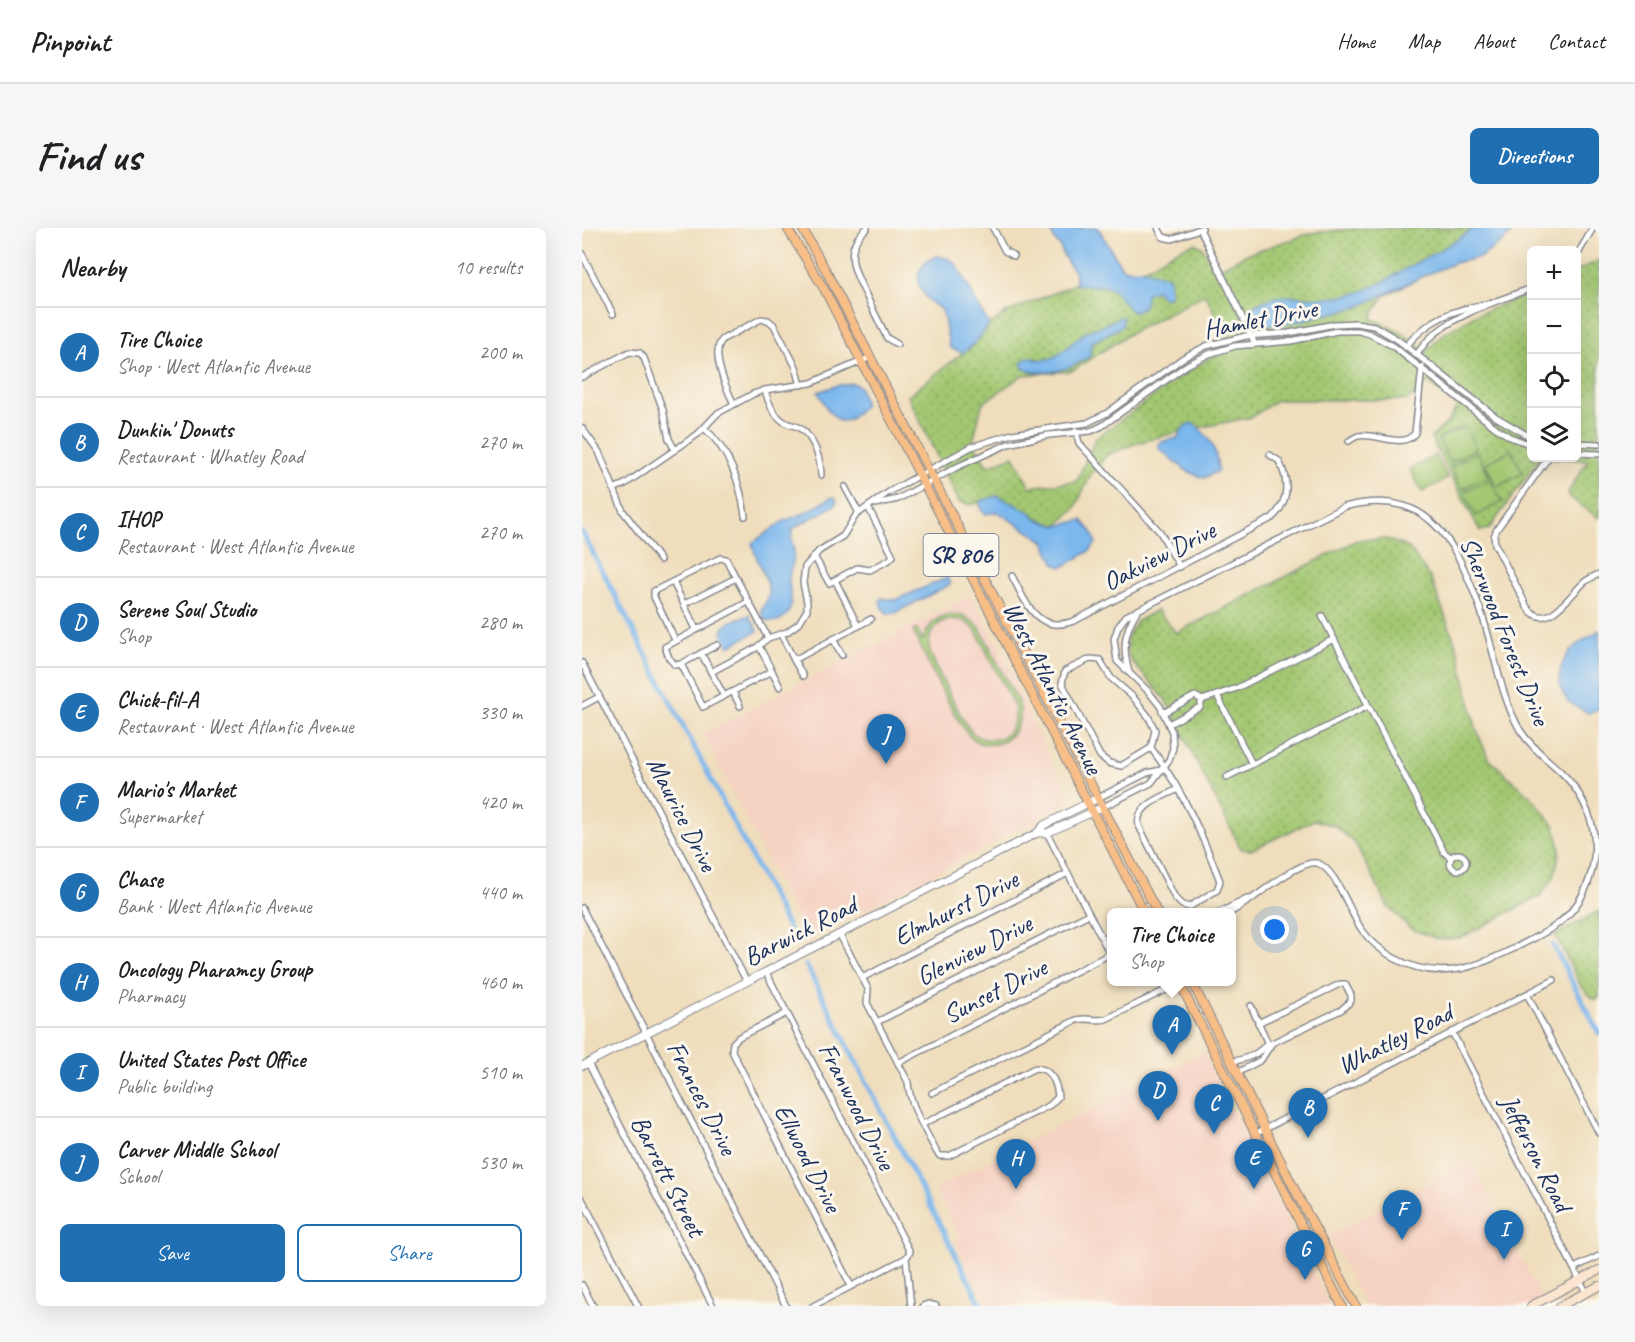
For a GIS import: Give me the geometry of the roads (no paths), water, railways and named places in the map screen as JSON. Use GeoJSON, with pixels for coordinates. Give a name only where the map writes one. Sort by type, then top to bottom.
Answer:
{"type":"FeatureCollection","features":[{"type":"Feature","properties":{"kind":"main road","name":"West Atlantic Avenue"},"geometry":{"type":"LineString","coordinates":[[787,228],[824,289],[1142,908]]}},
{"type":"Feature","properties":{"kind":"main road","name":"West Atlantic Avenue"},"geometry":{"type":"LineString","coordinates":[[802,228],[871,357],[1155,908]]}},
{"type":"Feature","properties":{"kind":"main road"},"geometry":{"type":"LineString","coordinates":[[1181,986],[1342,1306]]}},
{"type":"Feature","properties":{"kind":"main road"},"geometry":{"type":"LineString","coordinates":[[1186,986],[1200,999]]}},
{"type":"Feature","properties":{"kind":"main road"},"geometry":{"type":"LineString","coordinates":[[1193,986],[1356,1306]]}},
{"type":"Feature","properties":{"kind":"main road"},"geometry":{"type":"LineString","coordinates":[[1303,1231],[1322,1241]]}},
{"type":"Feature","properties":{"kind":"main road"},"geometry":{"type":"LineString","coordinates":[[1531,1306],[1599,1270]]}},
{"type":"Feature","properties":{"kind":"main road"},"geometry":{"type":"LineString","coordinates":[[1560,1306],[1599,1286]]}},
{"type":"Feature","properties":{"kind":"street"},"geometry":{"type":"LineString","coordinates":[[867,228],[853,247],[853,268],[887,338],[897,344]]}},
{"type":"Feature","properties":{"kind":"street"},"geometry":{"type":"LineString","coordinates":[[993,228],[1005,251],[1014,256]]}},
{"type":"Feature","properties":{"kind":"street"},"geometry":{"type":"LineString","coordinates":[[1158,228],[1164,238],[1172,239],[1201,228],[1255,344]]}},
{"type":"Feature","properties":{"kind":"street"},"geometry":{"type":"LineString","coordinates":[[1581,248],[1593,228]]}},
{"type":"Feature","properties":{"kind":"street"},"geometry":{"type":"LineString","coordinates":[[582,254],[613,314]]}},
{"type":"Feature","properties":{"kind":"street"},"geometry":{"type":"LineString","coordinates":[[1412,360],[1428,340],[1466,315],[1527,290]]}},
{"type":"Feature","properties":{"kind":"street"},"geometry":{"type":"LineString","coordinates":[[1401,352],[1434,320],[1464,309],[1495,303]]}},
{"type":"Feature","properties":{"kind":"street"},"geometry":{"type":"LineString","coordinates":[[734,404],[724,386],[717,348],[720,342],[761,319],[768,320],[774,325],[796,367],[801,385]]}},
{"type":"Feature","properties":{"kind":"street","name":"Hamlet Drive"},"geometry":{"type":"LineString","coordinates":[[871,506],[889,492],[928,469],[981,443],[1012,434],[1087,423],[1107,413],[1195,351],[1218,342],[1290,333],[1335,324],[1356,323],[1380,329],[1406,346],[1496,417],[1527,435]]}},
{"type":"Feature","properties":{"kind":"street","name":"Hamlet Drive"},"geometry":{"type":"LineString","coordinates":[[871,506],[898,499],[1008,444],[1049,435],[1091,431],[1112,420],[1187,365],[1209,354],[1235,346],[1291,341],[1336,331],[1359,331],[1382,339],[1412,360],[1496,428],[1510,437],[1527,443]]}},
{"type":"Feature","properties":{"kind":"street"},"geometry":{"type":"LineString","coordinates":[[582,377],[629,352],[636,351],[642,355],[663,410],[669,439],[675,450]]}},
{"type":"Feature","properties":{"kind":"street"},"geometry":{"type":"LineString","coordinates":[[613,489],[625,484],[675,450],[704,428],[714,415],[734,404],[765,390],[824,379],[871,357]]}},
{"type":"Feature","properties":{"kind":"street"},"geometry":{"type":"LineString","coordinates":[[1349,441],[1359,436],[1403,440],[1413,436],[1423,360]]}},
{"type":"Feature","properties":{"kind":"street"},"geometry":{"type":"LineString","coordinates":[[765,390],[769,405],[776,415],[786,423],[798,427],[808,436],[821,463],[821,475]]}},
{"type":"Feature","properties":{"kind":"street"},"geometry":{"type":"LineString","coordinates":[[1074,424],[1079,443],[1160,532],[1180,567]]}},
{"type":"Feature","properties":{"kind":"street"},"geometry":{"type":"LineString","coordinates":[[582,428],[599,452],[613,489],[630,522],[660,560]]}},
{"type":"Feature","properties":{"kind":"street"},"geometry":{"type":"LineString","coordinates":[[704,428],[716,440],[730,464],[741,495],[745,516]]}},
{"type":"Feature","properties":{"kind":"street"},"geometry":{"type":"LineString","coordinates":[[1581,443],[1599,444]]}},
{"type":"Feature","properties":{"kind":"street"},"geometry":{"type":"LineString","coordinates":[[1581,453],[1599,454]]}},
{"type":"Feature","properties":{"kind":"street","name":"Oakview Drive"},"geometry":{"type":"LineString","coordinates":[[1012,576],[1028,607],[1036,616],[1047,622],[1060,624],[1072,622],[1265,523],[1278,512],[1286,496],[1286,478],[1279,461],[1269,456]]}},
{"type":"Feature","properties":{"kind":"street"},"geometry":{"type":"LineString","coordinates":[[1545,462],[1497,529],[1494,536],[1495,544],[1527,607],[1539,617],[1551,615],[1587,580],[1599,574]]}},
{"type":"Feature","properties":{"kind":"street"},"geometry":{"type":"LineString","coordinates":[[845,487],[858,513]]}},
{"type":"Feature","properties":{"kind":"street","name":"Sherwood Forest Drive"},"geometry":{"type":"LineString","coordinates":[[1163,768],[1171,756],[1174,744],[1169,724],[1155,698],[1117,661],[1114,639],[1123,620],[1130,614],[1344,507],[1363,502],[1382,501],[1419,512],[1435,523],[1445,534],[1465,572],[1480,608],[1509,708],[1516,724],[1535,750],[1559,770],[1574,787],[1587,810],[1594,831],[1596,854],[1590,880],[1582,898],[1569,914],[1539,935],[1485,963],[1465,969],[1444,971],[1419,968],[1381,949],[1361,929],[1330,872],[1317,863],[1302,865],[1236,909]]}},
{"type":"Feature","properties":{"kind":"street"},"geometry":{"type":"LineString","coordinates":[[711,672],[759,646],[768,638],[792,629],[803,618],[807,602],[802,576],[805,567],[814,555],[843,537],[858,513],[871,506],[893,556],[870,570],[857,568],[829,583],[814,555]]}},
{"type":"Feature","properties":{"kind":"street"},"geometry":{"type":"LineString","coordinates":[[675,640],[654,597],[654,591],[720,558],[726,559],[768,638]]}},
{"type":"Feature","properties":{"kind":"street"},"geometry":{"type":"LineString","coordinates":[[684,604],[736,578]]}},
{"type":"Feature","properties":{"kind":"street"},"geometry":{"type":"LineString","coordinates":[[835,580],[858,626]]}},
{"type":"Feature","properties":{"kind":"street"},"geometry":{"type":"LineString","coordinates":[[673,582],[696,629]]}},
{"type":"Feature","properties":{"kind":"street"},"geometry":{"type":"LineString","coordinates":[[717,645],[675,665],[669,658],[665,646],[748,602]]}},
{"type":"Feature","properties":{"kind":"street"},"geometry":{"type":"LineString","coordinates":[[1129,672],[1124,656],[1124,640],[1129,624],[1138,610]]}},
{"type":"Feature","properties":{"kind":"street"},"geometry":{"type":"LineString","coordinates":[[1322,616],[1444,852],[1451,858]]}},
{"type":"Feature","properties":{"kind":"street"},"geometry":{"type":"LineString","coordinates":[[794,660],[871,619]]}},
{"type":"Feature","properties":{"kind":"street"},"geometry":{"type":"LineString","coordinates":[[781,634],[803,676]]}},
{"type":"Feature","properties":{"kind":"street"},"geometry":{"type":"LineString","coordinates":[[833,639],[842,655]]}},
{"type":"Feature","properties":{"kind":"street"},"geometry":{"type":"LineString","coordinates":[[1163,713],[1195,696],[1202,700],[1237,688],[1334,639]]}},
{"type":"Feature","properties":{"kind":"street"},"geometry":{"type":"LineString","coordinates":[[759,646],[780,687]]}},
{"type":"Feature","properties":{"kind":"street"},"geometry":{"type":"LineString","coordinates":[[701,653],[724,696]]}},
{"type":"Feature","properties":{"kind":"street"},"geometry":{"type":"LineString","coordinates":[[1151,748],[1121,766],[1108,762],[1100,756],[1062,683],[1065,672],[1090,659],[1100,660],[1111,678],[1133,697],[1148,716],[1155,730],[1151,748],[1178,789],[1196,820],[1220,881],[1217,890],[1189,907],[1182,905],[1175,898],[1137,819],[1140,812],[1148,806],[1178,789]]}},
{"type":"Feature","properties":{"kind":"street","name":"Maurice Drive"},"geometry":{"type":"LineString","coordinates":[[582,663],[747,982]]}},
{"type":"Feature","properties":{"kind":"street"},"geometry":{"type":"LineString","coordinates":[[681,664],[703,707],[772,671]]}},
{"type":"Feature","properties":{"kind":"street"},"geometry":{"type":"LineString","coordinates":[[733,692],[740,706]]}},
{"type":"Feature","properties":{"kind":"street"},"geometry":{"type":"LineString","coordinates":[[1217,695],[1252,764]]}},
{"type":"Feature","properties":{"kind":"street"},"geometry":{"type":"LineString","coordinates":[[582,706],[599,697]]}},
{"type":"Feature","properties":{"kind":"street"},"geometry":{"type":"LineString","coordinates":[[1169,724],[1200,706],[1202,700]]}},
{"type":"Feature","properties":{"kind":"street"},"geometry":{"type":"LineString","coordinates":[[1183,703],[1188,713]]}},
{"type":"Feature","properties":{"kind":"street"},"geometry":{"type":"LineString","coordinates":[[1227,777],[1368,706]]}},
{"type":"Feature","properties":{"kind":"street"},"geometry":{"type":"LineString","coordinates":[[1098,798],[1147,773],[1163,768]]}},
{"type":"Feature","properties":{"kind":"street"},"geometry":{"type":"LineString","coordinates":[[1103,807],[1151,783],[1163,768]]}},
{"type":"Feature","properties":{"kind":"street","name":"Barwick Road"},"geometry":{"type":"LineString","coordinates":[[1036,833],[1047,832],[1090,807],[1098,798]]}},
{"type":"Feature","properties":{"kind":"street","name":"Barwick Road"},"geometry":{"type":"LineString","coordinates":[[585,1065],[1036,833],[1044,825],[1090,807],[1103,807]]}},
{"type":"Feature","properties":{"kind":"street"},"geometry":{"type":"LineString","coordinates":[[1047,832],[1089,914]]}},
{"type":"Feature","properties":{"kind":"street","name":"Elmhurst Drive"},"geometry":{"type":"LineString","coordinates":[[862,978],[1068,873]]}},
{"type":"Feature","properties":{"kind":"street","name":"Sherwood Forest Drive"},"geometry":{"type":"LineString","coordinates":[[1228,908],[1247,899],[1254,899]]}},
{"type":"Feature","properties":{"kind":"street","name":"Frances Drive"},"geometry":{"type":"LineString","coordinates":[[582,908],[786,1306]]}},
{"type":"Feature","properties":{"kind":"street","name":"Sunset Drive"},"geometry":{"type":"LineString","coordinates":[[1089,914],[1107,948]]}},
{"type":"Feature","properties":{"kind":"street","name":"Glenview Drive"},"geometry":{"type":"LineString","coordinates":[[877,1022],[1089,914]]}},
{"type":"Feature","properties":{"kind":"street"},"geometry":{"type":"LineString","coordinates":[[840,935],[868,993],[867,1003],[908,1082],[909,1095],[936,1151],[940,1156],[949,1156],[1050,1105],[1058,1097],[1058,1089],[1048,1072],[1042,1068],[1035,1068],[923,1124]]}},
{"type":"Feature","properties":{"kind":"street","name":"Sunset Drive"},"geometry":{"type":"LineString","coordinates":[[898,1063],[1107,956]]}},
{"type":"Feature","properties":{"kind":"street","name":"Franwood Drive"},"geometry":{"type":"LineString","coordinates":[[766,972],[910,1252],[906,1258]]}},
{"type":"Feature","properties":{"kind":"street","name":"Whatley Road"},"geometry":{"type":"LineString","coordinates":[[1255,1134],[1554,980]]}},
{"type":"Feature","properties":{"kind":"street"},"geometry":{"type":"LineString","coordinates":[[1231,1062],[1251,1056],[1268,1044],[1341,1010],[1352,1001],[1351,994],[1345,984],[1340,984],[1258,1023]]}},
{"type":"Feature","properties":{"kind":"street"},"geometry":{"type":"LineString","coordinates":[[932,1093],[1074,1021],[1083,1018],[1099,1021],[1106,1019],[1171,986]]}},
{"type":"Feature","properties":{"kind":"street"},"geometry":{"type":"LineString","coordinates":[[1527,994],[1599,1133]]}},
{"type":"Feature","properties":{"kind":"street"},"geometry":{"type":"LineString","coordinates":[[1237,1073],[1261,1060],[1268,1044],[1251,1006]]}},
{"type":"Feature","properties":{"kind":"street","name":"Ellwood Drive"},"geometry":{"type":"LineString","coordinates":[[787,1013],[739,1037],[732,1047],[733,1055],[851,1286]]}},
{"type":"Feature","properties":{"kind":"street","name":"Jefferson Road"},"geometry":{"type":"LineString","coordinates":[[1452,1032],[1586,1292]]}},
{"type":"Feature","properties":{"kind":"street","name":"Barrett Street"},"geometry":{"type":"LineString","coordinates":[[585,1065],[713,1306]]}},
{"type":"Feature","properties":{"kind":"street"},"geometry":{"type":"LineString","coordinates":[[582,1199],[638,1306]]}},
{"type":"Feature","properties":{"kind":"street"},"geometry":{"type":"LineString","coordinates":[[1574,1268],[1599,1256]]}},
{"type":"Feature","properties":{"kind":"street"},"geometry":{"type":"LineString","coordinates":[[813,1306],[906,1258],[911,1306]]}},
{"type":"Feature","properties":{"kind":"street"},"geometry":{"type":"LineString","coordinates":[[582,1285],[593,1306]]}},
{"type":"Feature","properties":{"kind":"street"},"geometry":{"type":"LineString","coordinates":[[923,1306],[928,1304],[936,1306]]}},
{"type":"Feature","properties":{"kind":"water"},"geometry":{"type":"Polygon","coordinates":[[[1050,228],[1098,228],[1122,268],[1143,269],[1169,276],[1170,296],[1164,298],[1156,290],[1147,293],[1144,306],[1133,312],[1116,292],[1109,288],[1075,284],[1075,273],[1050,228]]]}},
{"type":"Feature","properties":{"kind":"water"},"geometry":{"type":"Polygon","coordinates":[[[1474,228],[1516,228],[1502,242],[1481,257],[1454,263],[1358,307],[1281,325],[1262,324],[1255,317],[1253,307],[1274,298],[1284,296],[1338,297],[1369,288],[1447,246],[1474,228]]]}},
{"type":"Feature","properties":{"kind":"water"},"geometry":{"type":"Polygon","coordinates":[[[937,256],[950,259],[956,264],[989,325],[975,343],[963,353],[950,348],[942,310],[926,297],[918,283],[921,268],[937,256]]]}},
{"type":"Feature","properties":{"kind":"water"},"geometry":{"type":"Polygon","coordinates":[[[1120,317],[1123,318],[1122,326],[1091,343],[1090,356],[1075,365],[1050,372],[1041,372],[1024,369],[1021,364],[1029,357],[1039,360],[1055,357],[1090,330],[1120,317]]]}},
{"type":"Feature","properties":{"kind":"water"},"geometry":{"type":"Polygon","coordinates":[[[852,383],[859,386],[865,405],[848,420],[839,421],[828,410],[818,392],[852,383]]]}},
{"type":"Feature","properties":{"kind":"water"},"geometry":{"type":"Polygon","coordinates":[[[1192,423],[1208,438],[1216,456],[1218,471],[1204,478],[1187,471],[1159,449],[1159,444],[1177,438],[1184,427],[1192,423]]]}},
{"type":"Feature","properties":{"kind":"water"},"geometry":{"type":"Polygon","coordinates":[[[998,496],[1030,512],[1036,519],[1057,526],[1082,520],[1092,532],[1096,543],[1091,550],[1061,567],[1055,564],[1044,541],[998,512],[986,514],[983,512],[980,501],[998,496]]]}},
{"type":"Feature","properties":{"kind":"water"},"geometry":{"type":"Polygon","coordinates":[[[832,497],[837,502],[834,506],[793,530],[794,554],[789,577],[790,609],[779,620],[765,620],[761,611],[768,598],[768,586],[752,543],[784,521],[805,513],[832,497]]]}},
{"type":"Feature","properties":{"kind":"water"},"geometry":{"type":"Polygon","coordinates":[[[947,578],[951,583],[947,586],[895,613],[888,614],[882,608],[881,598],[895,600],[947,578]]]}},
{"type":"Feature","properties":{"kind":"water"},"geometry":{"type":"Polygon","coordinates":[[[749,615],[758,631],[729,646],[722,633],[723,628],[732,621],[749,615]]]}},
{"type":"Feature","properties":{"kind":"water"},"geometry":{"type":"Polygon","coordinates":[[[1599,630],[1599,709],[1589,713],[1568,701],[1560,686],[1559,678],[1563,663],[1572,649],[1599,630]]]}},
{"type":"Feature","properties":{"kind":"waterway"},"geometry":{"type":"LineString","coordinates":[[582,532],[794,942]]}},
{"type":"Feature","properties":{"kind":"waterway"},"geometry":{"type":"LineString","coordinates":[[1553,945],[1599,1033]]}},
{"type":"Feature","properties":{"kind":"waterway"},"geometry":{"type":"LineString","coordinates":[[806,965],[982,1306]]}},
{"type":"Feature","properties":{"kind":"place","name":"Carver Middle School"},"geometry":{"type":"Point","coordinates":[886,764]}},
{"type":"Feature","properties":{"kind":"place","name":"Tire Choice"},"geometry":{"type":"Point","coordinates":[1172,1055]}},
{"type":"Feature","properties":{"kind":"place","name":"Serene Soul Studio"},"geometry":{"type":"Point","coordinates":[1158,1121]}},
{"type":"Feature","properties":{"kind":"place","name":"IHOP"},"geometry":{"type":"Point","coordinates":[1214,1134]}},
{"type":"Feature","properties":{"kind":"place","name":"Dunkin' Donuts"},"geometry":{"type":"Point","coordinates":[1308,1138]}},
{"type":"Feature","properties":{"kind":"place","name":"Oncology Pharamcy Group"},"geometry":{"type":"Point","coordinates":[1016,1189]}},
{"type":"Feature","properties":{"kind":"place","name":"Chick-fil-A"},"geometry":{"type":"Point","coordinates":[1254,1189]}},
{"type":"Feature","properties":{"kind":"place","name":"Mario's Market"},"geometry":{"type":"Point","coordinates":[1402,1240]}},
{"type":"Feature","properties":{"kind":"place","name":"United States Post Office"},"geometry":{"type":"Point","coordinates":[1504,1260]}},
{"type":"Feature","properties":{"kind":"place","name":"Chase"},"geometry":{"type":"Point","coordinates":[1305,1280]}}]}
